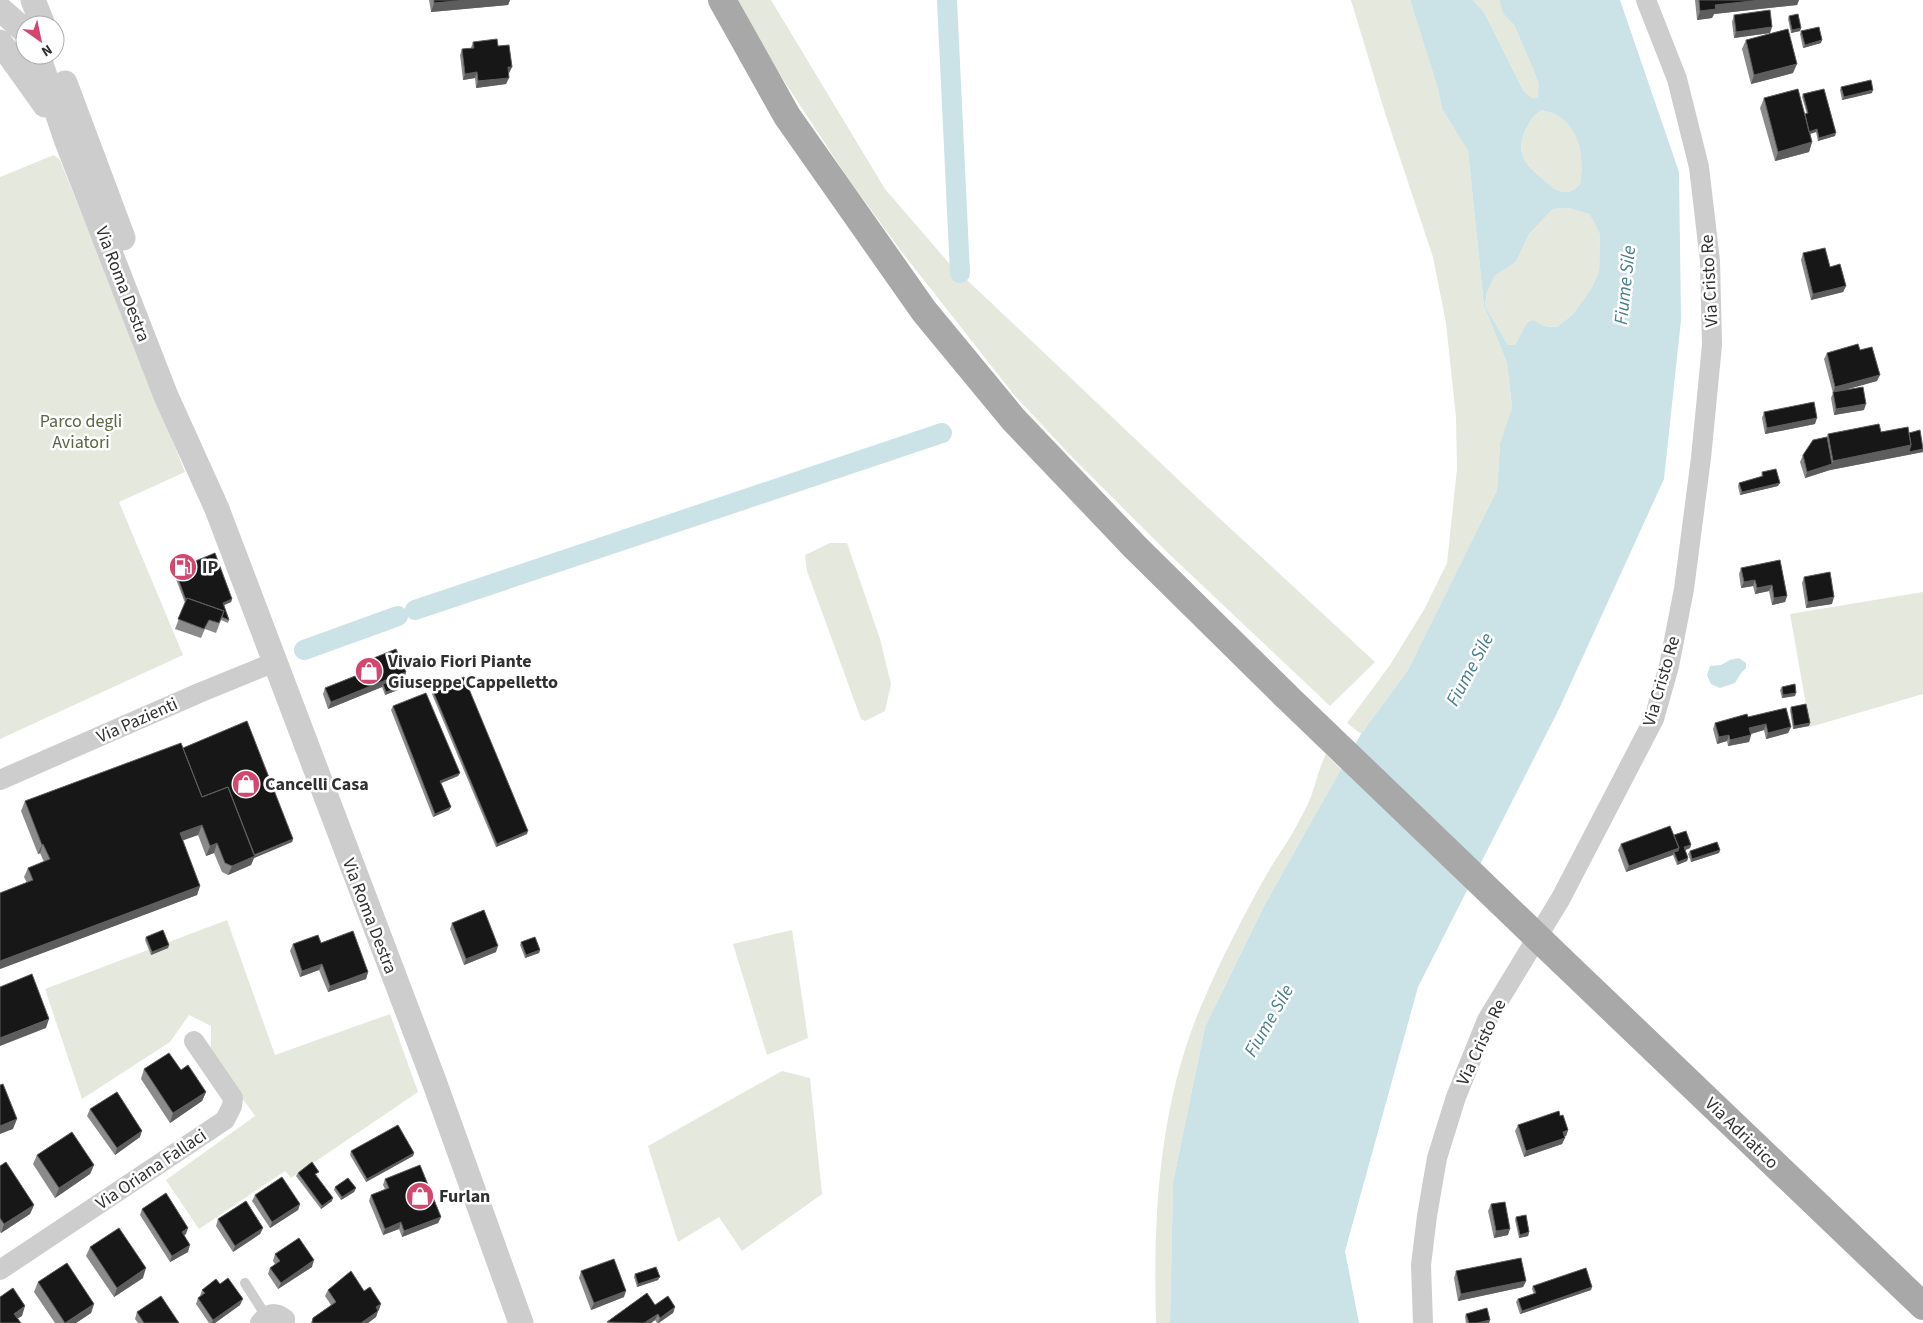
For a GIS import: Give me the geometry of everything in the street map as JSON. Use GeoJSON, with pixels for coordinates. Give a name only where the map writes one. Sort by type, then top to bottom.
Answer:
{"type":"FeatureCollection","features":[{"type":"Feature","properties":{"kind":"main road","name":"Via Adriatico"},"geometry":{"type":"LineString","coordinates":[[722,0],[787,116],[924,311],[1021,427],[1135,547],[1285,695],[1923,1306]]}},
{"type":"Feature","properties":{"kind":"street"},"geometry":{"type":"LineString","coordinates":[[19,0],[24,15]]}},
{"type":"Feature","properties":{"kind":"street"},"geometry":{"type":"LineString","coordinates":[[33,0],[38,15]]}},
{"type":"Feature","properties":{"kind":"street","name":"Via Cristo Re"},"geometry":{"type":"LineString","coordinates":[[1423,1323],[1422,1265],[1426,1216],[1437,1158],[1456,1097],[1487,1020],[1561,898],[1654,719],[1669,666],[1684,589],[1701,458],[1712,345],[1710,261],[1696,158],[1677,79],[1646,0]]}},
{"type":"Feature","properties":{"kind":"street"},"geometry":{"type":"LineString","coordinates":[[0,9],[15,22]]}},
{"type":"Feature","properties":{"kind":"street"},"geometry":{"type":"LineString","coordinates":[[0,42],[39,93],[66,138]]}},
{"type":"Feature","properties":{"kind":"street","name":"Via Roma Destra"},"geometry":{"type":"LineString","coordinates":[[41,65],[66,138],[166,396],[217,509],[434,1081],[521,1323]]}},
{"type":"Feature","properties":{"kind":"street","name":"Via Roma Destra"},"geometry":{"type":"LineString","coordinates":[[48,65],[112,231],[131,258]]}},
{"type":"Feature","properties":{"kind":"street","name":"Via Roma Destra"},"geometry":{"type":"LineString","coordinates":[[58,65],[187,408],[217,509]]}},
{"type":"Feature","properties":{"kind":"street","name":"Via Pazienti"},"geometry":{"type":"LineString","coordinates":[[0,780],[199,692],[275,662]]}},
{"type":"Feature","properties":{"kind":"street","name":"Via Oriana Fallaci"},"geometry":{"type":"LineString","coordinates":[[0,1270],[225,1120],[232,1106],[233,1098],[194,1041]]}},
{"type":"Feature","properties":{"kind":"street"},"geometry":{"type":"LineString","coordinates":[[263,1319],[273,1313],[284,1319],[285,1323]]}},
{"type":"Feature","properties":{"kind":"lane"},"geometry":{"type":"LineString","coordinates":[[244,1283],[263,1319]]}},
{"type":"Feature","properties":{"kind":"green space"},"geometry":{"type":"Polygon","coordinates":[[[738,0],[771,0],[885,189],[948,262],[1204,504],[1375,662],[1330,706],[1166,551],[1073,458],[1015,396],[901,251],[847,177],[771,61],[738,0]]]}},
{"type":"Feature","properties":{"kind":"green space"},"geometry":{"type":"Polygon","coordinates":[[[1351,0],[1410,0],[1438,89],[1442,109],[1468,151],[1484,306],[1507,363],[1512,407],[1500,443],[1497,490],[1408,670],[1361,734],[1347,723],[1390,665],[1425,608],[1447,563],[1457,469],[1456,417],[1446,323],[1433,257],[1385,113],[1351,0]]]}},
{"type":"Feature","properties":{"kind":"green space"},"geometry":{"type":"Polygon","coordinates":[[[1473,0],[1499,0],[1503,12],[1514,25],[1534,71],[1539,85],[1539,98],[1532,98],[1523,90],[1484,12],[1473,0]]]}},
{"type":"Feature","properties":{"kind":"green space"},"geometry":{"type":"Polygon","coordinates":[[[1542,110],[1558,115],[1566,121],[1576,137],[1581,156],[1581,175],[1580,184],[1571,191],[1563,192],[1554,189],[1526,163],[1523,157],[1521,144],[1523,136],[1531,119],[1542,110]]]}},
{"type":"Feature","properties":{"kind":"green space","name":"Parco degli Aviatori"},"geometry":{"type":"Polygon","coordinates":[[[54,155],[60,160],[185,472],[119,502],[183,655],[0,739],[0,177],[54,155]]]}},
{"type":"Feature","properties":{"kind":"green space"},"geometry":{"type":"Polygon","coordinates":[[[1569,208],[1589,214],[1595,224],[1600,235],[1599,272],[1591,289],[1573,314],[1557,327],[1527,324],[1515,345],[1508,345],[1485,306],[1487,292],[1493,276],[1516,262],[1529,234],[1553,209],[1569,208]]]}},
{"type":"Feature","properties":{"kind":"green space"},"geometry":{"type":"Polygon","coordinates":[[[830,543],[847,543],[880,639],[891,684],[885,711],[865,721],[861,719],[807,571],[805,555],[830,543]]]}},
{"type":"Feature","properties":{"kind":"green space"},"geometry":{"type":"Polygon","coordinates":[[[1923,592],[1923,694],[1810,727],[1790,614],[1923,592]]]}},
{"type":"Feature","properties":{"kind":"green space"},"geometry":{"type":"Polygon","coordinates":[[[1326,754],[1341,769],[1264,906],[1205,1027],[1173,1182],[1170,1323],[1156,1323],[1155,1282],[1158,1201],[1168,1120],[1176,1081],[1188,1042],[1209,988],[1264,879],[1308,804],[1326,754]]]}},
{"type":"Feature","properties":{"kind":"green space"},"geometry":{"type":"Polygon","coordinates":[[[227,920],[275,1055],[390,1014],[418,1092],[291,1178],[285,1171],[199,1229],[166,1180],[255,1116],[211,1055],[211,1026],[189,1015],[170,1042],[82,1099],[45,989],[227,920]]]}},
{"type":"Feature","properties":{"kind":"green space"},"geometry":{"type":"Polygon","coordinates":[[[792,930],[808,1038],[767,1055],[733,944],[792,930]]]}},
{"type":"Feature","properties":{"kind":"green space"},"geometry":{"type":"Polygon","coordinates":[[[782,1071],[810,1078],[822,1194],[742,1251],[719,1217],[678,1242],[648,1146],[782,1071]]]}},
{"type":"Feature","properties":{"kind":"water","name":"Fiume Sile"},"geometry":{"type":"Polygon","coordinates":[[[1410,0],[1473,0],[1484,12],[1523,90],[1532,98],[1538,98],[1539,85],[1534,71],[1514,25],[1503,13],[1499,0],[1620,0],[1679,172],[1681,320],[1664,479],[1559,709],[1418,987],[1345,1251],[1359,1323],[1170,1323],[1173,1182],[1205,1027],[1264,906],[1341,769],[1361,734],[1408,670],[1497,490],[1500,443],[1512,407],[1507,363],[1484,306],[1468,151],[1442,109],[1438,89],[1410,0]],[[1542,110],[1531,119],[1523,136],[1521,151],[1523,157],[1526,163],[1554,189],[1563,192],[1571,191],[1580,184],[1581,175],[1581,155],[1576,137],[1565,121],[1556,114],[1542,110]],[[1569,208],[1553,209],[1529,234],[1516,262],[1494,276],[1487,292],[1485,306],[1508,345],[1515,345],[1527,323],[1533,320],[1544,326],[1557,327],[1573,314],[1591,289],[1599,272],[1600,235],[1595,224],[1589,214],[1569,208]]]}},
{"type":"Feature","properties":{"kind":"water"},"geometry":{"type":"Polygon","coordinates":[[[1739,658],[1746,663],[1746,668],[1735,683],[1720,688],[1711,684],[1707,675],[1710,666],[1721,665],[1739,658]]]}},
{"type":"Feature","properties":{"kind":"building"},"geometry":{"type":"Polygon","coordinates":[[[434,0],[467,0],[434,3],[434,0]]]}},
{"type":"Feature","properties":{"kind":"building"},"geometry":{"type":"Polygon","coordinates":[[[1699,0],[1761,0],[1715,5],[1716,9],[1700,11],[1699,0]]]}},
{"type":"Feature","properties":{"kind":"building"},"geometry":{"type":"Polygon","coordinates":[[[1770,10],[1772,27],[1736,32],[1734,15],[1770,10]]]}},
{"type":"Feature","properties":{"kind":"building"},"geometry":{"type":"Polygon","coordinates":[[[1798,14],[1801,28],[1792,30],[1789,16],[1798,14]]]}},
{"type":"Feature","properties":{"kind":"building"},"geometry":{"type":"Polygon","coordinates":[[[1819,27],[1822,40],[1805,45],[1801,31],[1819,27]]]}},
{"type":"Feature","properties":{"kind":"building"},"geometry":{"type":"Polygon","coordinates":[[[1788,29],[1797,64],[1754,75],[1746,40],[1788,29]]]}},
{"type":"Feature","properties":{"kind":"building"},"geometry":{"type":"Polygon","coordinates":[[[497,39],[498,46],[509,45],[512,67],[508,67],[509,78],[478,81],[477,72],[465,74],[462,49],[474,48],[473,42],[497,39]]]}},
{"type":"Feature","properties":{"kind":"building"},"geometry":{"type":"Polygon","coordinates":[[[1871,80],[1873,90],[1844,97],[1841,87],[1871,80]]]}},
{"type":"Feature","properties":{"kind":"building"},"geometry":{"type":"Polygon","coordinates":[[[1798,89],[1812,142],[1778,152],[1764,98],[1798,89]]]}},
{"type":"Feature","properties":{"kind":"building"},"geometry":{"type":"Polygon","coordinates":[[[1824,89],[1836,133],[1819,138],[1817,129],[1809,132],[1805,114],[1808,113],[1803,94],[1824,89]]]}},
{"type":"Feature","properties":{"kind":"building"},"geometry":{"type":"Polygon","coordinates":[[[1825,248],[1830,267],[1840,264],[1846,286],[1813,294],[1803,253],[1825,248]]]}},
{"type":"Feature","properties":{"kind":"building"},"geometry":{"type":"Polygon","coordinates":[[[1858,344],[1860,350],[1872,347],[1880,375],[1835,387],[1827,353],[1858,344]]]}},
{"type":"Feature","properties":{"kind":"building"},"geometry":{"type":"Polygon","coordinates":[[[1863,387],[1866,404],[1836,409],[1833,392],[1863,387]]]}},
{"type":"Feature","properties":{"kind":"building"},"geometry":{"type":"Polygon","coordinates":[[[1814,402],[1817,418],[1767,428],[1764,412],[1814,402]]]}},
{"type":"Feature","properties":{"kind":"building"},"geometry":{"type":"Polygon","coordinates":[[[1879,424],[1881,432],[1908,427],[1911,445],[1833,461],[1828,434],[1879,424]]]}},
{"type":"Feature","properties":{"kind":"building"},"geometry":{"type":"Polygon","coordinates":[[[1920,430],[1923,449],[1909,452],[1911,445],[1909,433],[1920,430]]]}},
{"type":"Feature","properties":{"kind":"building"},"geometry":{"type":"Polygon","coordinates":[[[1827,437],[1832,464],[1807,472],[1803,455],[1813,440],[1827,437]]]}},
{"type":"Feature","properties":{"kind":"building"},"geometry":{"type":"Polygon","coordinates":[[[1776,469],[1780,483],[1742,492],[1739,483],[1763,476],[1762,472],[1776,469]]]}},
{"type":"Feature","properties":{"kind":"building"},"geometry":{"type":"Polygon","coordinates":[[[215,553],[232,599],[223,603],[229,620],[222,617],[224,611],[187,598],[186,600],[177,576],[195,569],[193,562],[215,553]]]}},
{"type":"Feature","properties":{"kind":"building"},"geometry":{"type":"Polygon","coordinates":[[[1780,560],[1787,596],[1774,598],[1772,585],[1757,588],[1755,580],[1744,582],[1741,568],[1780,560]]]}},
{"type":"Feature","properties":{"kind":"building"},"geometry":{"type":"Polygon","coordinates":[[[1830,572],[1834,597],[1808,602],[1804,577],[1830,572]]]}},
{"type":"Feature","properties":{"kind":"building"},"geometry":{"type":"Polygon","coordinates":[[[187,598],[224,611],[219,623],[209,620],[204,629],[178,619],[187,598]]]}},
{"type":"Feature","properties":{"kind":"building"},"geometry":{"type":"Polygon","coordinates":[[[396,649],[406,672],[331,702],[325,688],[363,673],[359,664],[396,649]]]}},
{"type":"Feature","properties":{"kind":"building"},"geometry":{"type":"Polygon","coordinates":[[[401,677],[405,685],[386,692],[383,684],[401,677]]]}},
{"type":"Feature","properties":{"kind":"building"},"geometry":{"type":"Polygon","coordinates":[[[464,677],[528,831],[497,844],[433,691],[464,677]]]}},
{"type":"Feature","properties":{"kind":"building"},"geometry":{"type":"Polygon","coordinates":[[[1795,684],[1796,693],[1783,695],[1782,687],[1795,684]]]}},
{"type":"Feature","properties":{"kind":"building"},"geometry":{"type":"Polygon","coordinates":[[[426,693],[460,773],[440,781],[451,807],[435,814],[393,706],[426,693]]]}},
{"type":"Feature","properties":{"kind":"building"},"geometry":{"type":"Polygon","coordinates":[[[1806,704],[1810,723],[1794,726],[1791,707],[1806,704]]]}},
{"type":"Feature","properties":{"kind":"building"},"geometry":{"type":"Polygon","coordinates":[[[1786,708],[1791,727],[1768,733],[1766,724],[1749,728],[1751,735],[1730,740],[1729,735],[1719,737],[1715,723],[1747,714],[1748,717],[1786,708]]]}},
{"type":"Feature","properties":{"kind":"building"},"geometry":{"type":"Polygon","coordinates":[[[247,721],[293,839],[254,855],[228,787],[202,797],[183,748],[247,721]]]}},
{"type":"Feature","properties":{"kind":"building"},"geometry":{"type":"Polygon","coordinates":[[[181,743],[202,797],[228,787],[255,856],[232,866],[225,863],[217,843],[210,846],[202,825],[180,833],[200,886],[0,961],[0,893],[33,880],[28,868],[50,859],[42,845],[25,801],[181,743]]]}},
{"type":"Feature","properties":{"kind":"building"},"geometry":{"type":"Polygon","coordinates":[[[1670,826],[1679,848],[1629,866],[1621,844],[1670,826]]]}},
{"type":"Feature","properties":{"kind":"building"},"geometry":{"type":"Polygon","coordinates":[[[1686,831],[1691,845],[1684,847],[1688,858],[1678,862],[1674,852],[1678,851],[1679,848],[1674,835],[1686,831]]]}},
{"type":"Feature","properties":{"kind":"building"},"geometry":{"type":"Polygon","coordinates":[[[1717,842],[1720,850],[1692,859],[1690,851],[1717,842]]]}},
{"type":"Feature","properties":{"kind":"building"},"geometry":{"type":"Polygon","coordinates":[[[484,910],[498,946],[466,959],[452,923],[484,910]]]}},
{"type":"Feature","properties":{"kind":"building"},"geometry":{"type":"Polygon","coordinates":[[[163,930],[169,945],[152,952],[146,937],[163,930]]]}},
{"type":"Feature","properties":{"kind":"building"},"geometry":{"type":"Polygon","coordinates":[[[353,931],[368,972],[330,986],[322,964],[302,971],[293,944],[318,935],[321,943],[353,931]]]}},
{"type":"Feature","properties":{"kind":"building"},"geometry":{"type":"Polygon","coordinates":[[[535,937],[540,950],[526,955],[521,942],[535,937]]]}},
{"type":"Feature","properties":{"kind":"building"},"geometry":{"type":"Polygon","coordinates":[[[32,974],[49,1019],[0,1038],[0,987],[32,974]]]}},
{"type":"Feature","properties":{"kind":"building"},"geometry":{"type":"Polygon","coordinates":[[[169,1053],[181,1070],[188,1065],[206,1092],[173,1113],[144,1069],[169,1053]]]}},
{"type":"Feature","properties":{"kind":"building"},"geometry":{"type":"Polygon","coordinates":[[[3,1084],[17,1119],[0,1126],[0,1085],[3,1084]]]}},
{"type":"Feature","properties":{"kind":"building"},"geometry":{"type":"Polygon","coordinates":[[[117,1092],[142,1131],[117,1148],[90,1109],[117,1092]]]}},
{"type":"Feature","properties":{"kind":"building"},"geometry":{"type":"Polygon","coordinates":[[[1559,1111],[1560,1116],[1563,1115],[1568,1130],[1563,1132],[1565,1138],[1526,1151],[1518,1125],[1559,1111]]]}},
{"type":"Feature","properties":{"kind":"building"},"geometry":{"type":"Polygon","coordinates":[[[398,1125],[414,1153],[367,1179],[351,1151],[398,1125]]]}},
{"type":"Feature","properties":{"kind":"building"},"geometry":{"type":"Polygon","coordinates":[[[72,1132],[94,1165],[59,1188],[37,1155],[72,1132]]]}},
{"type":"Feature","properties":{"kind":"building"},"geometry":{"type":"Polygon","coordinates":[[[6,1162],[34,1205],[4,1224],[0,1218],[0,1166],[6,1162]]]}},
{"type":"Feature","properties":{"kind":"building"},"geometry":{"type":"Polygon","coordinates":[[[312,1162],[319,1172],[315,1174],[333,1198],[322,1206],[298,1173],[312,1162]]]}},
{"type":"Feature","properties":{"kind":"building"},"geometry":{"type":"Polygon","coordinates":[[[420,1165],[441,1217],[404,1231],[401,1222],[385,1229],[371,1195],[389,1188],[385,1179],[420,1165]]]}},
{"type":"Feature","properties":{"kind":"building"},"geometry":{"type":"Polygon","coordinates":[[[282,1177],[300,1204],[272,1222],[255,1195],[282,1177]]]}},
{"type":"Feature","properties":{"kind":"building"},"geometry":{"type":"Polygon","coordinates":[[[348,1178],[356,1188],[342,1197],[335,1187],[348,1178]]]}},
{"type":"Feature","properties":{"kind":"building"},"geometry":{"type":"Polygon","coordinates":[[[166,1193],[188,1228],[182,1232],[190,1245],[172,1256],[142,1209],[166,1193]]]}},
{"type":"Feature","properties":{"kind":"building"},"geometry":{"type":"Polygon","coordinates":[[[246,1201],[263,1228],[235,1246],[218,1219],[246,1201]]]}},
{"type":"Feature","properties":{"kind":"building"},"geometry":{"type":"Polygon","coordinates":[[[1505,1202],[1510,1229],[1496,1231],[1491,1204],[1505,1202]]]}},
{"type":"Feature","properties":{"kind":"building"},"geometry":{"type":"Polygon","coordinates":[[[1526,1215],[1529,1232],[1520,1235],[1516,1217],[1526,1215]]]}},
{"type":"Feature","properties":{"kind":"building"},"geometry":{"type":"Polygon","coordinates":[[[119,1228],[146,1268],[117,1288],[90,1247],[119,1228]]]}},
{"type":"Feature","properties":{"kind":"building"},"geometry":{"type":"Polygon","coordinates":[[[299,1238],[314,1260],[281,1283],[270,1268],[280,1261],[275,1254],[299,1238]]]}},
{"type":"Feature","properties":{"kind":"building"},"geometry":{"type":"Polygon","coordinates":[[[1521,1258],[1526,1281],[1461,1294],[1456,1271],[1521,1258]]]}},
{"type":"Feature","properties":{"kind":"building"},"geometry":{"type":"Polygon","coordinates":[[[614,1259],[626,1291],[594,1303],[581,1271],[614,1259]]]}},
{"type":"Feature","properties":{"kind":"building"},"geometry":{"type":"Polygon","coordinates":[[[67,1263],[94,1304],[65,1323],[38,1282],[67,1263]]]}},
{"type":"Feature","properties":{"kind":"building"},"geometry":{"type":"Polygon","coordinates":[[[656,1267],[660,1277],[638,1284],[635,1274],[656,1267]]]}},
{"type":"Feature","properties":{"kind":"building"},"geometry":{"type":"Polygon","coordinates":[[[1586,1268],[1592,1287],[1522,1311],[1518,1299],[1536,1293],[1533,1286],[1586,1268]]]}},
{"type":"Feature","properties":{"kind":"building"},"geometry":{"type":"Polygon","coordinates":[[[351,1271],[364,1291],[370,1287],[381,1304],[376,1307],[378,1311],[361,1323],[312,1323],[313,1318],[336,1302],[328,1290],[351,1271]]]}},
{"type":"Feature","properties":{"kind":"building"},"geometry":{"type":"Polygon","coordinates":[[[228,1278],[243,1299],[213,1320],[198,1298],[205,1293],[202,1290],[216,1279],[220,1284],[228,1278]]]}},
{"type":"Feature","properties":{"kind":"building"},"geometry":{"type":"Polygon","coordinates":[[[13,1288],[25,1306],[14,1314],[21,1323],[0,1323],[0,1297],[13,1288]]]}},
{"type":"Feature","properties":{"kind":"building"},"geometry":{"type":"Polygon","coordinates":[[[647,1293],[655,1305],[668,1296],[675,1307],[660,1318],[658,1314],[644,1323],[607,1322],[647,1293]]]}},
{"type":"Feature","properties":{"kind":"building"},"geometry":{"type":"Polygon","coordinates":[[[161,1296],[179,1323],[144,1323],[137,1312],[161,1296]]]}},
{"type":"Feature","properties":{"kind":"building"},"geometry":{"type":"Polygon","coordinates":[[[1487,1308],[1490,1320],[1469,1323],[1466,1314],[1487,1308]]]}},
{"type":"Feature","properties":{"kind":"waterway"},"geometry":{"type":"LineString","coordinates":[[947,0],[960,273]]}},
{"type":"Feature","properties":{"kind":"waterway"},"geometry":{"type":"LineString","coordinates":[[415,610],[942,433]]}},
{"type":"Feature","properties":{"kind":"waterway"},"geometry":{"type":"LineString","coordinates":[[304,650],[398,616]]}},
{"type":"Feature","properties":{"kind":"place","name":"IP"},"geometry":{"type":"Point","coordinates":[183,567]}},
{"type":"Feature","properties":{"kind":"place","name":"Vivaio Fiori Piante Giuseppe Cappelletto"},"geometry":{"type":"Point","coordinates":[369,671]}},
{"type":"Feature","properties":{"kind":"place","name":"Cancelli Casa"},"geometry":{"type":"Point","coordinates":[246,784]}},
{"type":"Feature","properties":{"kind":"place","name":"Furlan"},"geometry":{"type":"Point","coordinates":[420,1196]}}]}
